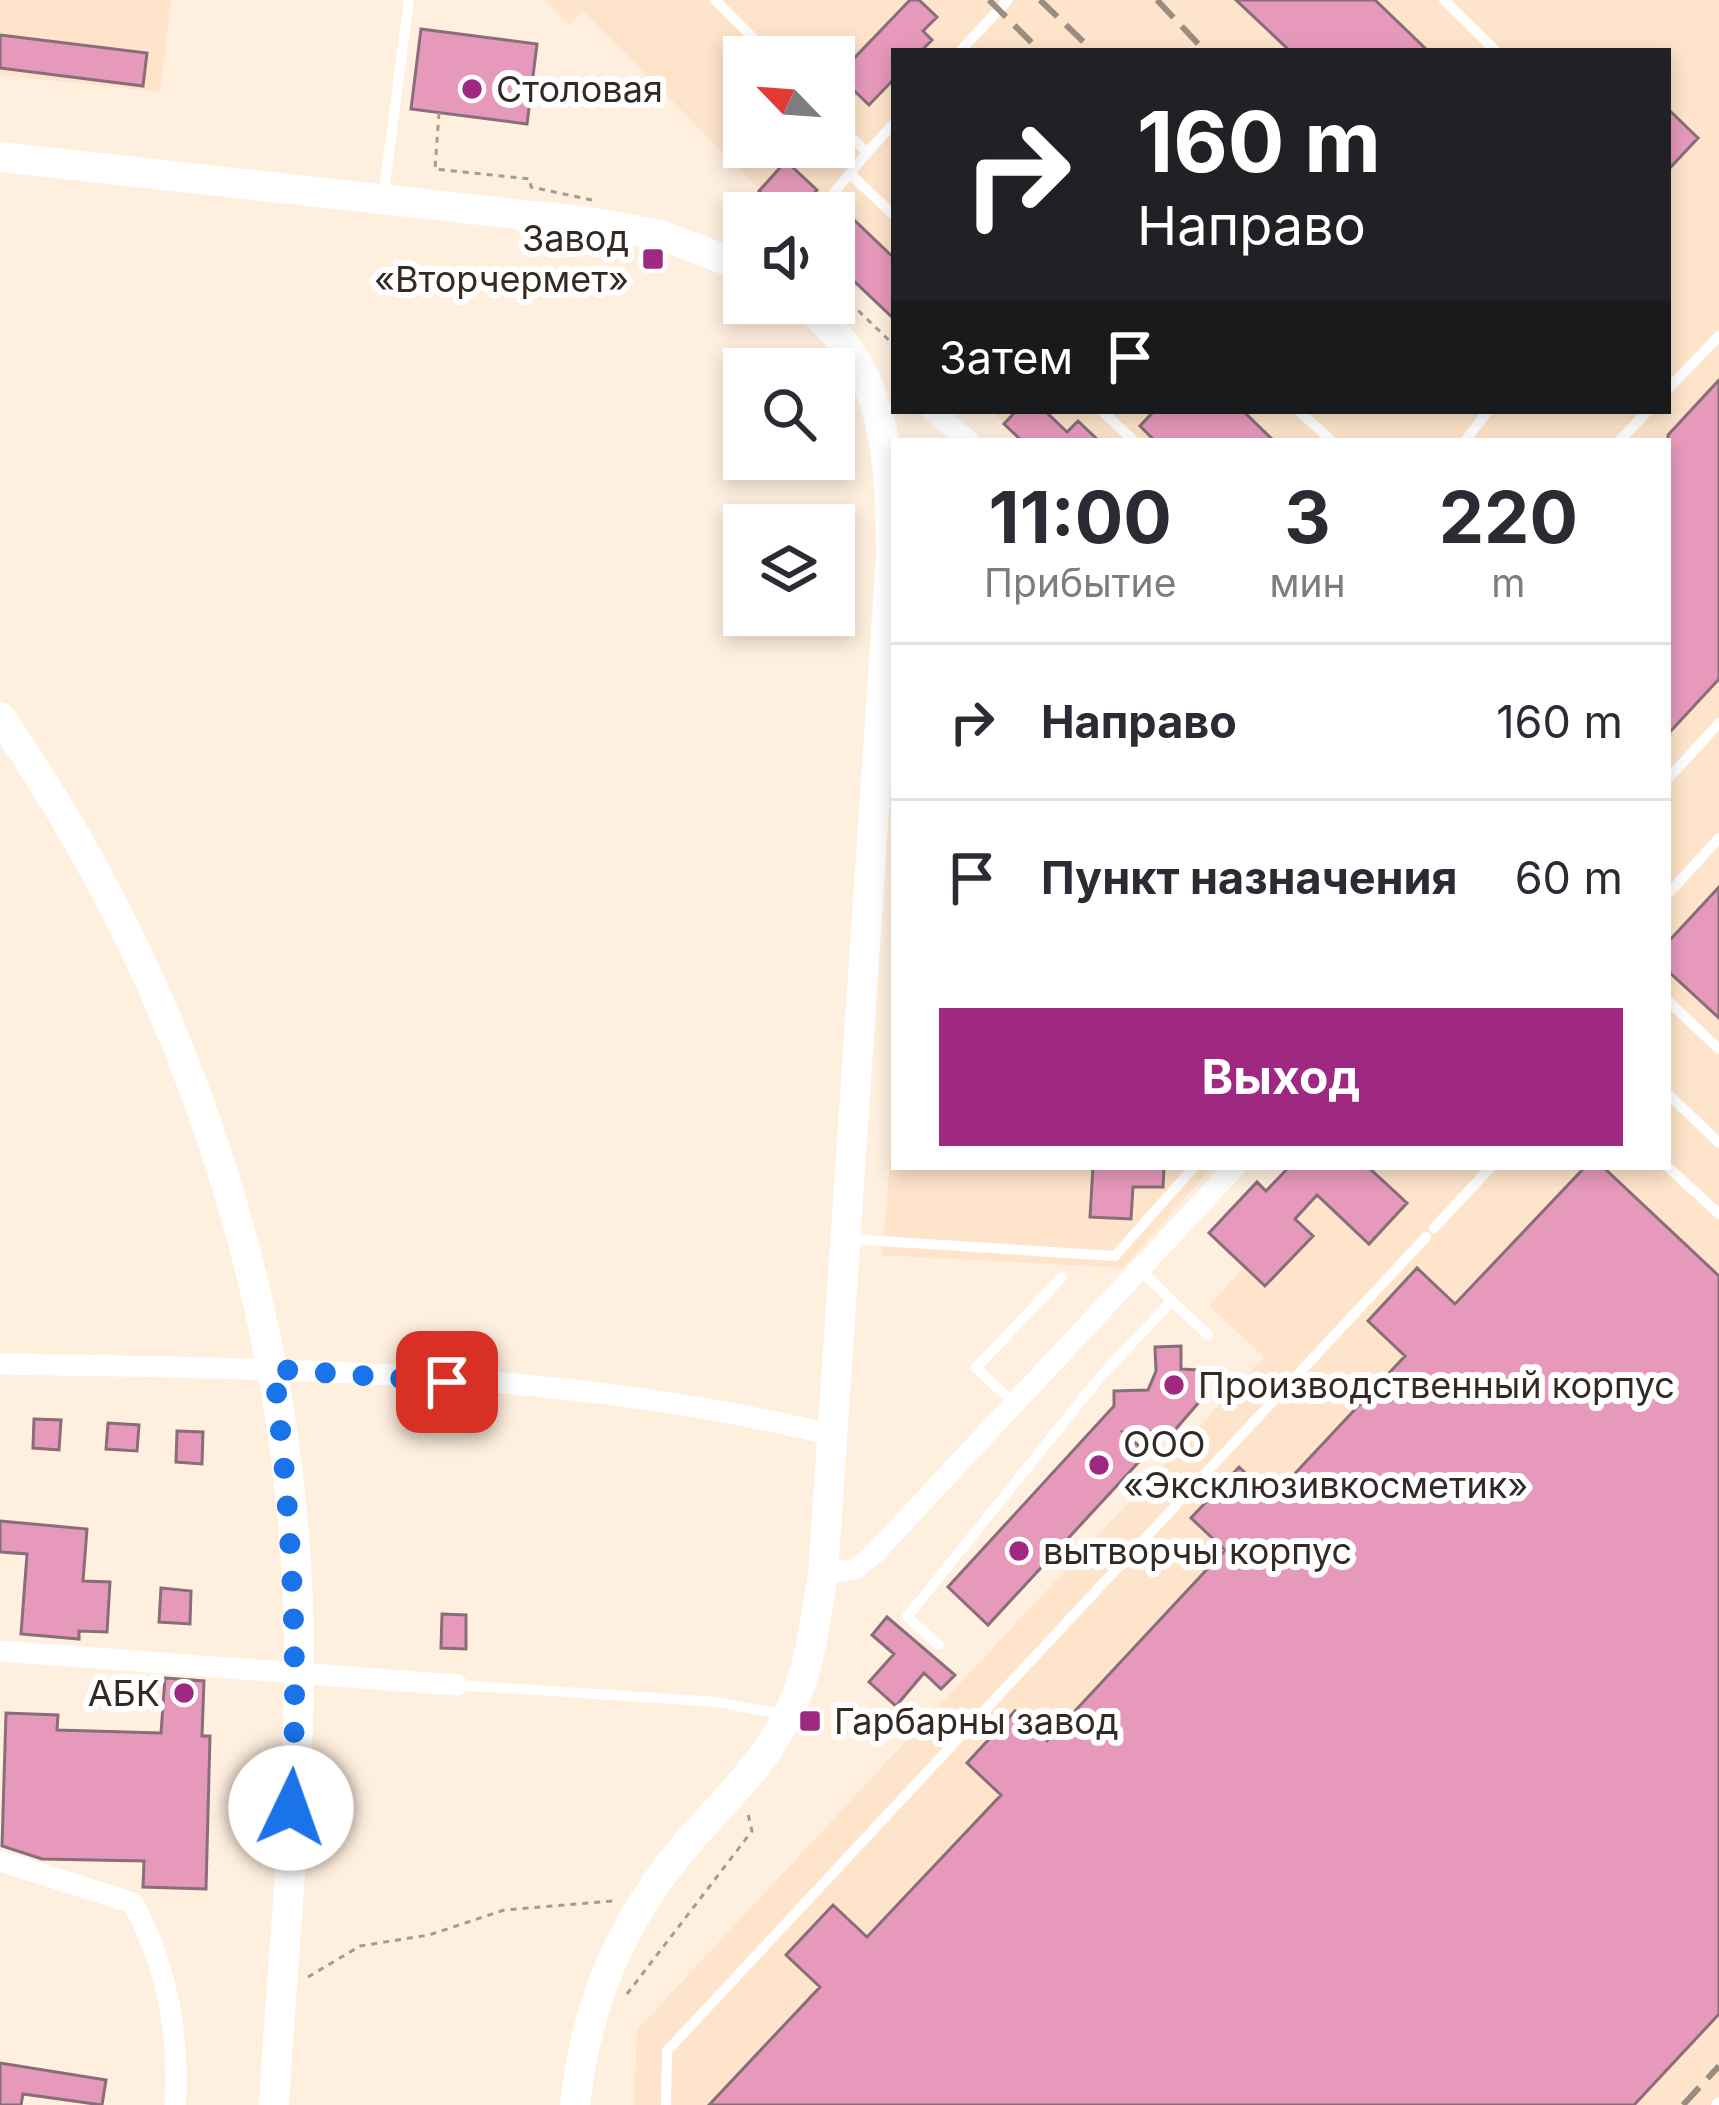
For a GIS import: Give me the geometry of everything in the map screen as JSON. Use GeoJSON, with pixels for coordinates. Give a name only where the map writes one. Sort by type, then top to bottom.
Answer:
{"type":"FeatureCollection","features":[{"type":"Feature","properties":{"kind":"street"},"geometry":{"type":"LineString","coordinates":[[0,157],[589,222],[661,235],[723,259]]}},
{"type":"Feature","properties":{"kind":"street"},"geometry":{"type":"LineString","coordinates":[[575,2105],[591,2008],[618,1942],[687,1844],[754,1770],[788,1715],[810,1653],[823,1575],[891,556],[883,388],[823,324]]}},
{"type":"Feature","properties":{"kind":"street"},"geometry":{"type":"LineString","coordinates":[[936,414],[965,438]]}},
{"type":"Feature","properties":{"kind":"street"},"geometry":{"type":"LineString","coordinates":[[0,717],[95,864],[159,1001],[202,1113],[274,1369],[292,1531],[299,1670],[274,2105]]}},
{"type":"Feature","properties":{"kind":"street"},"geometry":{"type":"LineString","coordinates":[[823,1575],[855,1569],[874,1554],[1232,1170]]}},
{"type":"Feature","properties":{"kind":"street"},"geometry":{"type":"LineString","coordinates":[[0,1364],[274,1369],[664,1400],[832,1435]]}},
{"type":"Feature","properties":{"kind":"street"},"geometry":{"type":"LineString","coordinates":[[0,1651],[457,1685]]}},
{"type":"Feature","properties":{"kind":"street"},"geometry":{"type":"LineString","coordinates":[[0,1861],[133,1903],[155,1951],[173,2013],[179,2053],[175,2105]]}},
{"type":"Feature","properties":{"kind":"lane"},"geometry":{"type":"LineString","coordinates":[[382,202],[409,0]]}},
{"type":"Feature","properties":{"kind":"lane"},"geometry":{"type":"LineString","coordinates":[[715,0],[751,36]]}},
{"type":"Feature","properties":{"kind":"lane"},"geometry":{"type":"LineString","coordinates":[[963,48],[1008,0]]}},
{"type":"Feature","properties":{"kind":"lane"},"geometry":{"type":"LineString","coordinates":[[1444,0],[1493,48]]}},
{"type":"Feature","properties":{"kind":"lane"},"geometry":{"type":"LineString","coordinates":[[835,192],[891,126]]}},
{"type":"Feature","properties":{"kind":"lane"},"geometry":{"type":"LineString","coordinates":[[855,141],[867,153]]}},
{"type":"Feature","properties":{"kind":"lane"},"geometry":{"type":"LineString","coordinates":[[850,174],[891,212]]}},
{"type":"Feature","properties":{"kind":"lane"},"geometry":{"type":"LineString","coordinates":[[1671,386],[1719,335]]}},
{"type":"Feature","properties":{"kind":"lane"},"geometry":{"type":"LineString","coordinates":[[1105,414],[1131,438]]}},
{"type":"Feature","properties":{"kind":"lane"},"geometry":{"type":"LineString","coordinates":[[1302,414],[1329,438]]}},
{"type":"Feature","properties":{"kind":"lane"},"geometry":{"type":"LineString","coordinates":[[1467,438],[1486,414]]}},
{"type":"Feature","properties":{"kind":"lane"},"geometry":{"type":"LineString","coordinates":[[1622,438],[1645,414]]}},
{"type":"Feature","properties":{"kind":"lane"},"geometry":{"type":"LineString","coordinates":[[1671,776],[1719,723]]}},
{"type":"Feature","properties":{"kind":"lane"},"geometry":{"type":"LineString","coordinates":[[1671,891],[1719,838]]}},
{"type":"Feature","properties":{"kind":"lane"},"geometry":{"type":"LineString","coordinates":[[1671,1004],[1719,1049]]}},
{"type":"Feature","properties":{"kind":"lane"},"geometry":{"type":"LineString","coordinates":[[1671,1097],[1719,1143]]}},
{"type":"Feature","properties":{"kind":"lane"},"geometry":{"type":"LineString","coordinates":[[845,1238],[1115,1256],[1191,1170]]}},
{"type":"Feature","properties":{"kind":"lane"},"geometry":{"type":"LineString","coordinates":[[666,2105],[667,2051],[1487,1170]]}},
{"type":"Feature","properties":{"kind":"lane"},"geometry":{"type":"LineString","coordinates":[[1671,1170],[1719,1214]]}},
{"type":"Feature","properties":{"kind":"lane"},"geometry":{"type":"LineString","coordinates":[[1140,1270],[1208,1335]]}},
{"type":"Feature","properties":{"kind":"lane"},"geometry":{"type":"LineString","coordinates":[[1014,1403],[976,1368],[1062,1277]]}},
{"type":"Feature","properties":{"kind":"lane"},"geometry":{"type":"LineString","coordinates":[[939,1645],[907,1616],[1101,1376],[1172,1301]]}},
{"type":"Feature","properties":{"kind":"lane"},"geometry":{"type":"LineString","coordinates":[[457,1685],[718,1702],[788,1715]]}},
{"type":"Feature","properties":{"kind":"path"},"geometry":{"type":"LineString","coordinates":[[855,307],[891,342]]}},
{"type":"Feature","properties":{"kind":"path"},"geometry":{"type":"LineString","coordinates":[[620,2010],[653,1954],[713,1886],[752,1831],[752,1818],[742,1808]]}},
{"type":"Feature","properties":{"kind":"path"},"geometry":{"type":"LineString","coordinates":[[280,1991],[293,1989],[332,1958],[360,1946],[429,1935],[504,1910],[619,1900]]}},
{"type":"Feature","properties":{"kind":"shaded area"},"geometry":{"type":"Polygon","coordinates":[[[0,0],[171,0],[160,92],[0,75],[0,0]]]}},
{"type":"Feature","properties":{"kind":"shaded area"},"geometry":{"type":"Polygon","coordinates":[[[545,0],[1719,0],[1719,2105],[634,2105],[637,2030],[1264,1357],[1209,1306],[1244,1267],[1209,1233],[1257,1182],[1266,1191],[1286,1170],[1671,1170],[1671,438],[1019,438],[995,414],[1671,414],[1671,48],[891,48],[891,316],[855,282],[855,192],[762,192],[738,168],[855,168],[855,36],[723,36],[723,152],[583,11],[569,24],[545,0]]]}},
{"type":"Feature","properties":{"kind":"shaded area"},"geometry":{"type":"Polygon","coordinates":[[[891,1151],[891,1170],[1209,1170],[1123,1268],[882,1255],[891,1151]]]}},
{"type":"Feature","properties":{"kind":"building"},"geometry":{"type":"Polygon","coordinates":[[[910,0],[919,0],[937,17],[923,31],[932,40],[924,48],[891,48],[891,82],[869,105],[855,91],[855,57],[910,0]]]}},
{"type":"Feature","properties":{"kind":"building"},"geometry":{"type":"Polygon","coordinates":[[[1236,0],[1375,0],[1425,48],[1287,48],[1236,0]]]}},
{"type":"Feature","properties":{"kind":"building","name":"Столовая"},"geometry":{"type":"Polygon","coordinates":[[[421,29],[537,44],[527,124],[411,109],[421,29]]]}},
{"type":"Feature","properties":{"kind":"building"},"geometry":{"type":"Polygon","coordinates":[[[0,35],[147,53],[143,86],[0,68],[0,35]]]}},
{"type":"Feature","properties":{"kind":"building"},"geometry":{"type":"Polygon","coordinates":[[[1671,112],[1698,138],[1671,167],[1671,112]]]}},
{"type":"Feature","properties":{"kind":"building"},"geometry":{"type":"Polygon","coordinates":[[[780,168],[793,168],[817,190],[815,192],[759,191],[780,168]]]}},
{"type":"Feature","properties":{"kind":"building"},"geometry":{"type":"Polygon","coordinates":[[[855,221],[891,255],[891,316],[855,282],[855,221]]]}},
{"type":"Feature","properties":{"kind":"building"},"geometry":{"type":"Polygon","coordinates":[[[1719,380],[1719,679],[1671,731],[1671,438],[1668,435],[1719,380]]]}},
{"type":"Feature","properties":{"kind":"building"},"geometry":{"type":"Polygon","coordinates":[[[1013,414],[1048,414],[1067,432],[1078,421],[1096,438],[1019,438],[1004,424],[1013,414]]]}},
{"type":"Feature","properties":{"kind":"building"},"geometry":{"type":"Polygon","coordinates":[[[1151,414],[1246,414],[1271,438],[1152,438],[1140,426],[1151,414]]]}},
{"type":"Feature","properties":{"kind":"building"},"geometry":{"type":"Polygon","coordinates":[[[1719,887],[1719,1018],[1671,974],[1671,939],[1719,887]]]}},
{"type":"Feature","properties":{"kind":"building"},"geometry":{"type":"Polygon","coordinates":[[[1093,1170],[1164,1170],[1163,1187],[1133,1187],[1131,1219],[1090,1217],[1093,1170]]]}},
{"type":"Feature","properties":{"kind":"building"},"geometry":{"type":"Polygon","coordinates":[[[1286,1170],[1371,1170],[1407,1203],[1369,1244],[1317,1195],[1295,1219],[1313,1236],[1265,1286],[1209,1233],[1257,1182],[1266,1191],[1286,1170]]]}},
{"type":"Feature","properties":{"kind":"building"},"geometry":{"type":"Polygon","coordinates":[[[1582,1170],[1606,1170],[1719,1276],[1719,2014],[1634,2105],[709,2105],[820,1987],[786,1955],[833,1905],[867,1937],[1001,1795],[967,1763],[1015,1711],[1047,1741],[1225,1550],[1191,1518],[1239,1467],[1272,1498],[1405,1356],[1368,1321],[1417,1268],[1455,1304],[1582,1170]]]}},
{"type":"Feature","properties":{"kind":"building"},"geometry":{"type":"Polygon","coordinates":[[[1181,1346],[1181,1369],[1199,1370],[1201,1400],[1174,1431],[1123,1432],[1147,1453],[988,1625],[948,1587],[1114,1406],[1114,1391],[1148,1390],[1156,1371],[1155,1347],[1181,1346]]]}},
{"type":"Feature","properties":{"kind":"building"},"geometry":{"type":"Polygon","coordinates":[[[34,1419],[61,1420],[59,1450],[33,1448],[34,1419]]]}},
{"type":"Feature","properties":{"kind":"building"},"geometry":{"type":"Polygon","coordinates":[[[108,1423],[139,1425],[137,1451],[106,1449],[108,1423]]]}},
{"type":"Feature","properties":{"kind":"building"},"geometry":{"type":"Polygon","coordinates":[[[177,1431],[203,1432],[202,1464],[176,1462],[177,1431]]]}},
{"type":"Feature","properties":{"kind":"building"},"geometry":{"type":"Polygon","coordinates":[[[0,1521],[87,1529],[83,1581],[110,1582],[107,1632],[79,1631],[79,1639],[21,1634],[27,1554],[0,1552],[0,1521]]]}},
{"type":"Feature","properties":{"kind":"building"},"geometry":{"type":"Polygon","coordinates":[[[161,1588],[191,1591],[190,1624],[159,1622],[161,1588]]]}},
{"type":"Feature","properties":{"kind":"building"},"geometry":{"type":"Polygon","coordinates":[[[442,1614],[466,1615],[466,1649],[441,1648],[442,1614]]]}},
{"type":"Feature","properties":{"kind":"building"},"geometry":{"type":"Polygon","coordinates":[[[887,1617],[955,1675],[941,1689],[924,1673],[896,1706],[869,1682],[894,1654],[872,1635],[887,1617]]]}},
{"type":"Feature","properties":{"kind":"building"},"geometry":{"type":"Polygon","coordinates":[[[165,1678],[204,1681],[202,1736],[210,1736],[206,1889],[143,1887],[144,1861],[42,1859],[2,1846],[6,1713],[58,1715],[57,1730],[161,1733],[165,1678]]]}},
{"type":"Feature","properties":{"kind":"building"},"geometry":{"type":"Polygon","coordinates":[[[0,2063],[106,2080],[102,2105],[23,2094],[21,2105],[0,2105],[0,2063]]]}},
{"type":"Feature","properties":{"kind":"railway"},"geometry":{"type":"LineString","coordinates":[[989,0],[1037,48]]}},
{"type":"Feature","properties":{"kind":"railway"},"geometry":{"type":"LineString","coordinates":[[1040,0],[1090,48]]}},
{"type":"Feature","properties":{"kind":"railway"},"geometry":{"type":"LineString","coordinates":[[1157,0],[1202,48]]}},
{"type":"Feature","properties":{"kind":"railway"},"geometry":{"type":"LineString","coordinates":[[1683,2105],[1719,2066]]}},
{"type":"Feature","properties":{"kind":"place","name":"Столовая"},"geometry":{"type":"Point","coordinates":[472,89]}},
{"type":"Feature","properties":{"kind":"place","name":"Завод «Вторчермет»"},"geometry":{"type":"Point","coordinates":[653,259]}},
{"type":"Feature","properties":{"kind":"place","name":"Производственный корпус"},"geometry":{"type":"Point","coordinates":[1174,1385]}},
{"type":"Feature","properties":{"kind":"place","name":"ООО «Эксклюзивкосметик»"},"geometry":{"type":"Point","coordinates":[1099,1465]}},
{"type":"Feature","properties":{"kind":"place","name":"вытворчы корпус"},"geometry":{"type":"Point","coordinates":[1019,1551]}},
{"type":"Feature","properties":{"kind":"place","name":"АБК"},"geometry":{"type":"Point","coordinates":[184,1693]}},
{"type":"Feature","properties":{"kind":"place","name":"Гарбарны завод"},"geometry":{"type":"Point","coordinates":[810,1721]}},
{"type":"Feature","properties":{"kind":"route"},"geometry":{"type":"LineString","coordinates":[[291,1808],[299,1670],[292,1531],[274,1369],[447,1382]]}}]}
